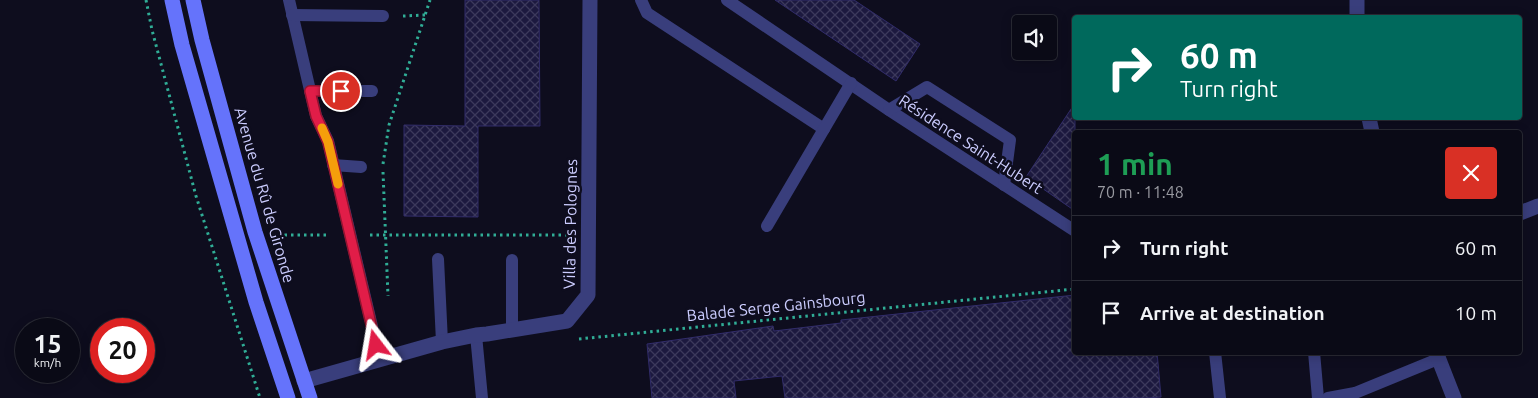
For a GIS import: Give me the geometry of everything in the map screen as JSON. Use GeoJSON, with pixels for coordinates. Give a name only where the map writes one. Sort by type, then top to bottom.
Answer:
{"type":"FeatureCollection","features":[{"type":"Feature","properties":{"kind":"main road"},"geometry":{"type":"LineString","coordinates":[[172,0],[182,45],[256,302],[288,398]]}},
{"type":"Feature","properties":{"kind":"main road","name":"Avenue du Rû de Gironde"},"geometry":{"type":"LineString","coordinates":[[193,0],[202,40],[255,232],[310,398]]}},
{"type":"Feature","properties":{"kind":"street","name":"Villa des Polognes"},"geometry":{"type":"LineString","coordinates":[[304,381],[442,342],[567,321],[588,295],[590,0]]}},
{"type":"Feature","properties":{"kind":"street"},"geometry":{"type":"LineString","coordinates":[[1357,0],[1357,15]]}},
{"type":"Feature","properties":{"kind":"street"},"geometry":{"type":"LineString","coordinates":[[1522,212],[1538,206]]}},
{"type":"Feature","properties":{"kind":"street"},"geometry":{"type":"LineString","coordinates":[[1437,356],[1454,398]]}},
{"type":"Feature","properties":{"kind":"lane"},"geometry":{"type":"LineString","coordinates":[[289,0],[316,116],[328,142],[380,360]]}},
{"type":"Feature","properties":{"kind":"lane"},"geometry":{"type":"LineString","coordinates":[[641,0],[647,13],[824,129]]}},
{"type":"Feature","properties":{"kind":"lane","name":"Résidence Saint-Hubert"},"geometry":{"type":"LineString","coordinates":[[727,0],[889,110],[1072,229]]}},
{"type":"Feature","properties":{"kind":"lane"},"geometry":{"type":"LineString","coordinates":[[292,15],[383,16]]}},
{"type":"Feature","properties":{"kind":"lane"},"geometry":{"type":"LineString","coordinates":[[767,226],[851,84]]}},
{"type":"Feature","properties":{"kind":"lane"},"geometry":{"type":"LineString","coordinates":[[889,110],[927,87],[1010,140],[1004,185]]}},
{"type":"Feature","properties":{"kind":"lane"},"geometry":{"type":"LineString","coordinates":[[310,91],[372,92]]}},
{"type":"Feature","properties":{"kind":"lane"},"geometry":{"type":"LineString","coordinates":[[333,165],[361,167]]}},
{"type":"Feature","properties":{"kind":"lane"},"geometry":{"type":"LineString","coordinates":[[438,259],[442,342]]}},
{"type":"Feature","properties":{"kind":"lane"},"geometry":{"type":"LineString","coordinates":[[512,260],[512,330]]}},
{"type":"Feature","properties":{"kind":"lane"},"geometry":{"type":"LineString","coordinates":[[476,335],[482,398]]}},
{"type":"Feature","properties":{"kind":"lane"},"geometry":{"type":"LineString","coordinates":[[1215,355],[1220,398]]}},
{"type":"Feature","properties":{"kind":"lane"},"geometry":{"type":"LineString","coordinates":[[1314,355],[1318,398]]}},
{"type":"Feature","properties":{"kind":"lane"},"geometry":{"type":"LineString","coordinates":[[1328,398],[1350,396],[1437,356]]}},
{"type":"Feature","properties":{"kind":"path"},"geometry":{"type":"LineString","coordinates":[[146,0],[152,30],[196,196],[260,398]]}},
{"type":"Feature","properties":{"kind":"path"},"geometry":{"type":"LineString","coordinates":[[388,302],[383,166],[389,125],[430,0]]}},
{"type":"Feature","properties":{"kind":"path"},"geometry":{"type":"LineString","coordinates":[[275,235],[588,235]]}},
{"type":"Feature","properties":{"kind":"path","name":"Balade Serge Gainsbourg"},"geometry":{"type":"LineString","coordinates":[[573,340],[1072,289]]}},
{"type":"Feature","properties":{"kind":"building"},"geometry":{"type":"Polygon","coordinates":[[[465,0],[539,0],[540,126],[478,126],[478,217],[404,216],[404,125],[465,126],[465,0]]]}},
{"type":"Feature","properties":{"kind":"building"},"geometry":{"type":"Polygon","coordinates":[[[775,0],[854,0],[920,44],[896,81],[775,0]]]}},
{"type":"Feature","properties":{"kind":"building"},"geometry":{"type":"Polygon","coordinates":[[[1072,108],[1072,120],[1075,120],[1075,130],[1072,130],[1072,209],[1026,177],[1072,108]]]}},
{"type":"Feature","properties":{"kind":"building"},"geometry":{"type":"Polygon","coordinates":[[[1072,295],[1072,355],[1157,355],[1161,397],[785,398],[782,376],[734,381],[736,398],[652,398],[647,344],[773,326],[774,331],[841,323],[841,320],[1072,295]]]}},
{"type":"Feature","properties":{"kind":"slow traffic"},"geometry":{"type":"LineString","coordinates":[[322,128],[328,142],[338,184]]}},
{"type":"Feature","properties":{"kind":"route"},"geometry":{"type":"LineString","coordinates":[[341,91],[310,91],[316,116],[328,142],[376,345]]}}]}
